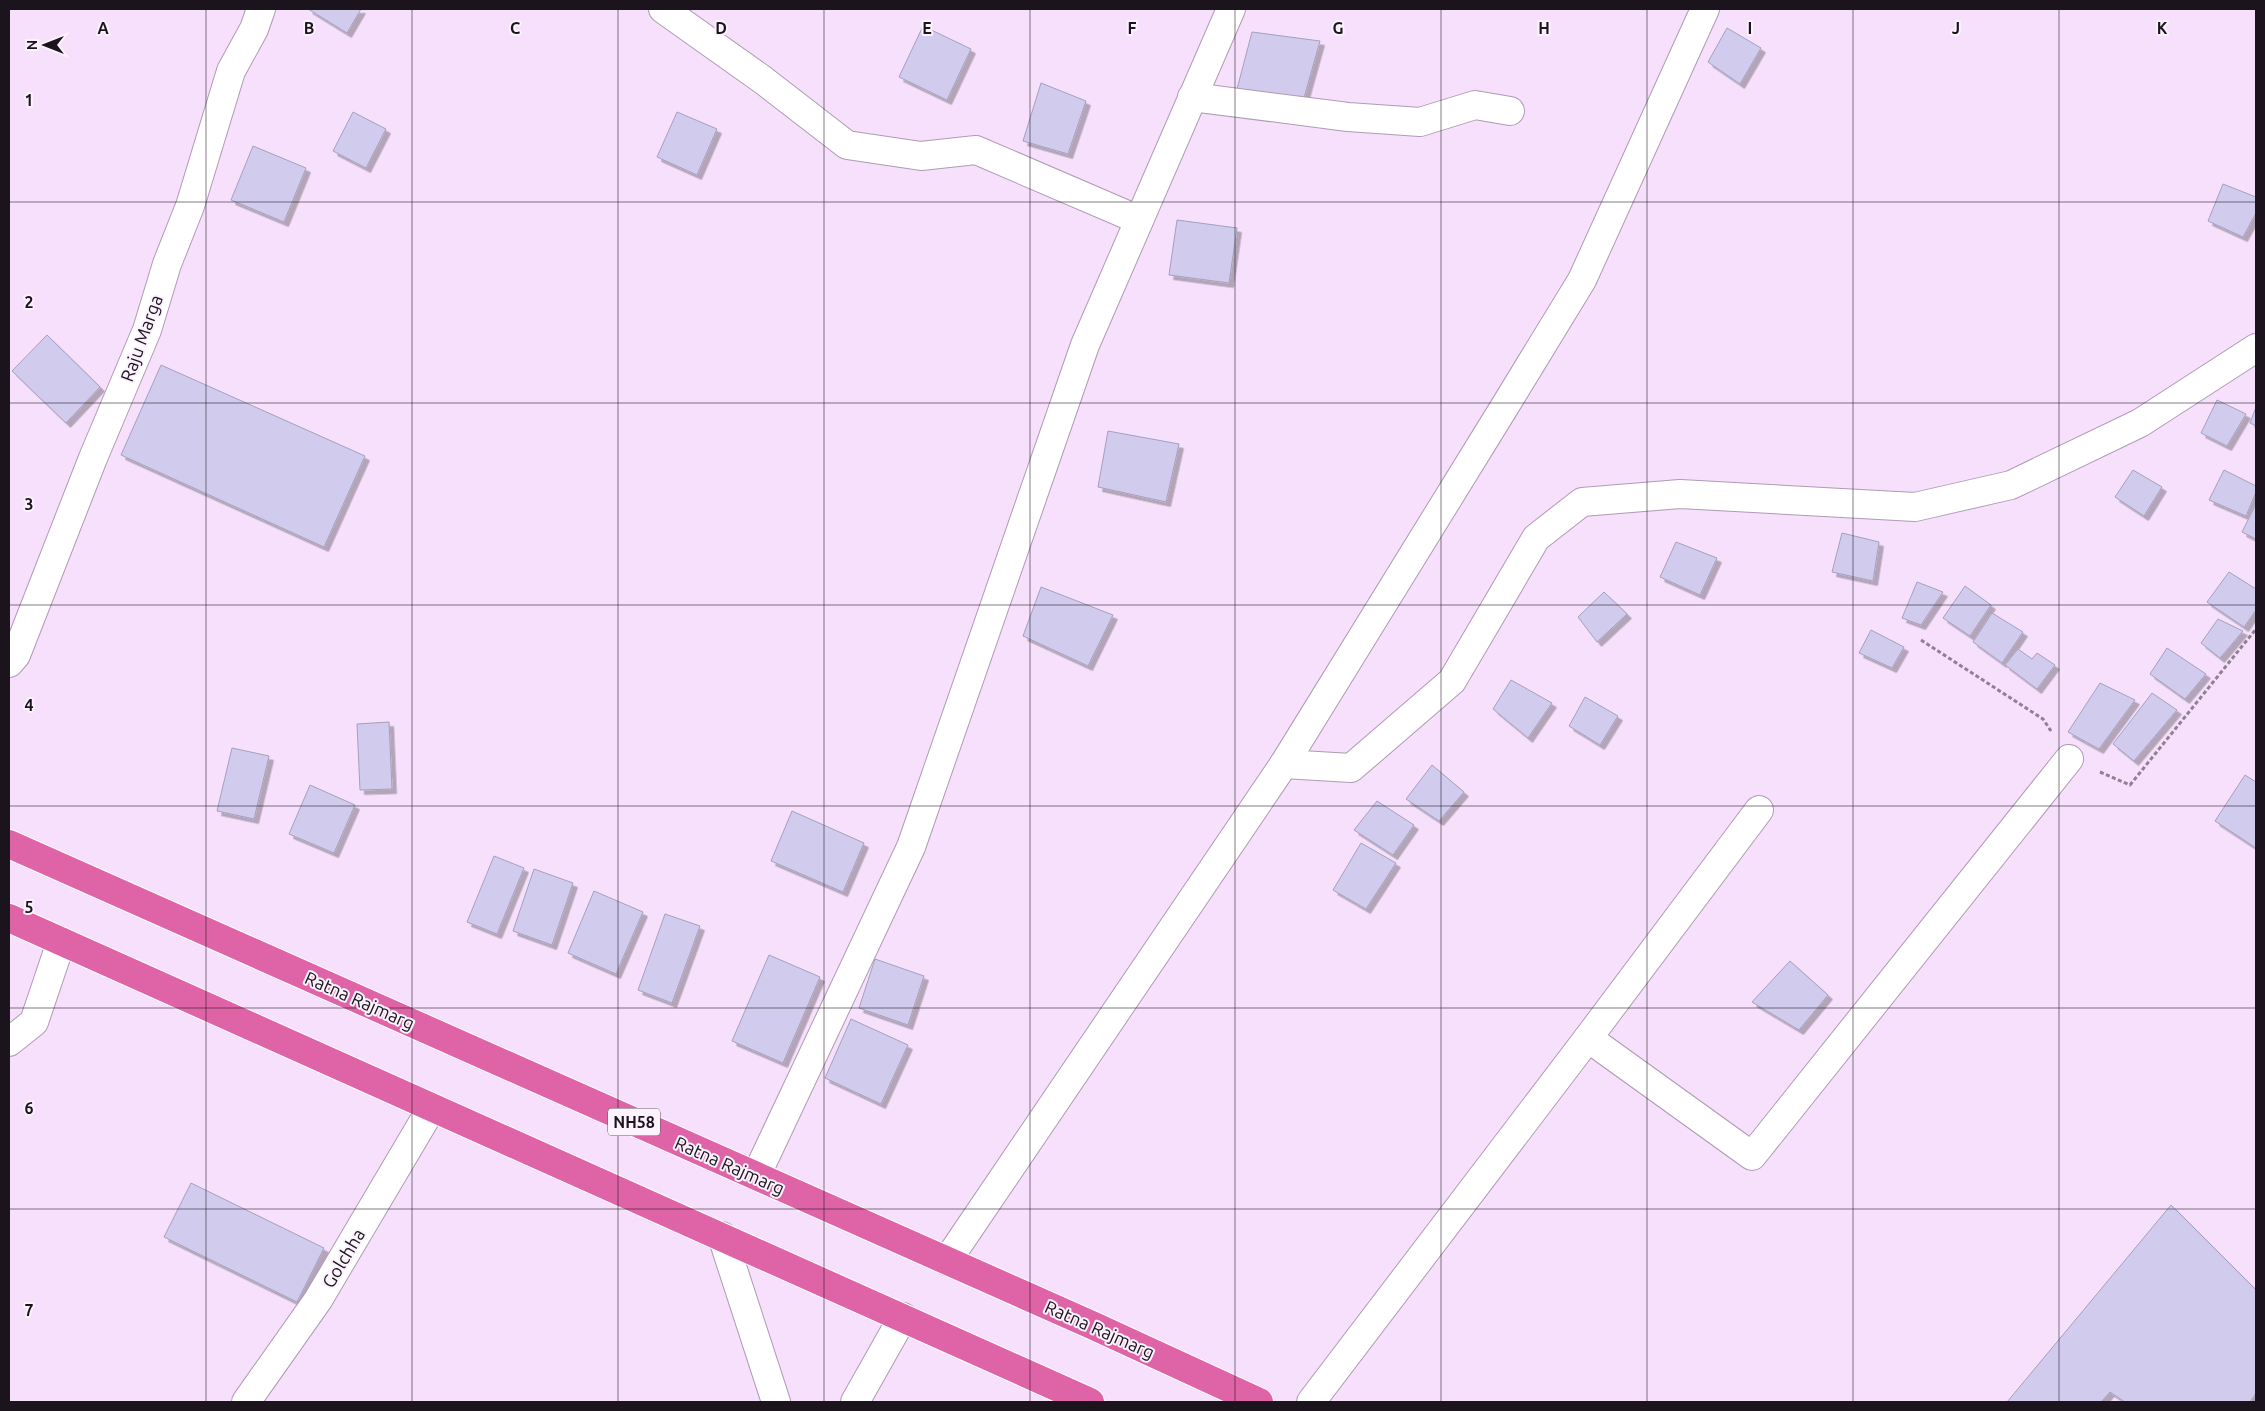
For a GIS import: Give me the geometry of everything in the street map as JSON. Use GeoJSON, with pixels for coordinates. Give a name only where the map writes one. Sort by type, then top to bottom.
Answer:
{"type":"FeatureCollection","features":[{"type":"Feature","properties":{"kind":"highway","name":"Ratna Rajmarg"},"geometry":{"type":"LineString","coordinates":[[9,844],[946,1260],[1259,1402]]}},
{"type":"Feature","properties":{"kind":"highway"},"geometry":{"type":"LineString","coordinates":[[9,918],[432,1109],[902,1317],[1077,1400]]}},
{"type":"Feature","properties":{"kind":"street","name":"Raju Marga"},"geometry":{"type":"LineString","coordinates":[[9,663],[16,656],[93,458],[147,330],[166,264],[190,206],[231,71],[254,29],[261,9]]}},
{"type":"Feature","properties":{"kind":"street"},"geometry":{"type":"LineString","coordinates":[[663,9],[763,80],[848,145],[921,156],[976,150],[1139,220]]}},
{"type":"Feature","properties":{"kind":"street"},"geometry":{"type":"LineString","coordinates":[[756,1176],[911,848],[1085,345],[1231,9]]}},
{"type":"Feature","properties":{"kind":"street"},"geometry":{"type":"LineString","coordinates":[[946,1260],[1284,764],[1582,280],[1705,9]]}},
{"type":"Feature","properties":{"kind":"street"},"geometry":{"type":"LineString","coordinates":[[1192,96],[1348,117],[1420,122],[1474,105],[1510,111]]}},
{"type":"Feature","properties":{"kind":"street"},"geometry":{"type":"LineString","coordinates":[[1284,764],[1351,768],[1452,681],[1536,538],[1582,502],[1680,494],[1915,507],[2001,488],[2140,424],[2256,348]]}},
{"type":"Feature","properties":{"kind":"street"},"geometry":{"type":"LineString","coordinates":[[1588,1038],[1752,1156],[2069,759]]}},
{"type":"Feature","properties":{"kind":"street"},"geometry":{"type":"LineString","coordinates":[[1311,1402],[1759,810]]}},
{"type":"Feature","properties":{"kind":"street"},"geometry":{"type":"LineString","coordinates":[[9,1042],[34,1022],[61,942]]}},
{"type":"Feature","properties":{"kind":"street","name":"Golchha"},"geometry":{"type":"LineString","coordinates":[[246,1402],[318,1300],[432,1109]]}},
{"type":"Feature","properties":{"kind":"street"},"geometry":{"type":"LineString","coordinates":[[722,1236],[776,1402]]}},
{"type":"Feature","properties":{"kind":"street"},"geometry":{"type":"LineString","coordinates":[[855,1402],[902,1317]]}},
{"type":"Feature","properties":{"kind":"path"},"geometry":{"type":"LineString","coordinates":[[1921,640],[2043,719],[2069,759],[2130,786],[2256,629]]}},
{"type":"Feature","properties":{"kind":"building"},"geometry":{"type":"Polygon","coordinates":[[[308,9],[361,9],[347,33],[308,9]]]}},
{"type":"Feature","properties":{"kind":"building"},"geometry":{"type":"Polygon","coordinates":[[[923,26],[971,49],[947,100],[899,77],[923,26]]]}},
{"type":"Feature","properties":{"kind":"building"},"geometry":{"type":"Polygon","coordinates":[[[1727,28],[1761,48],[1740,84],[1708,62],[1727,28]]]}},
{"type":"Feature","properties":{"kind":"building"},"geometry":{"type":"Polygon","coordinates":[[[1252,32],[1320,41],[1304,98],[1237,89],[1252,32]]]}},
{"type":"Feature","properties":{"kind":"building"},"geometry":{"type":"Polygon","coordinates":[[[1041,83],[1086,101],[1068,154],[1023,141],[1041,83]]]}},
{"type":"Feature","properties":{"kind":"building"},"geometry":{"type":"Polygon","coordinates":[[[353,112],[386,129],[366,168],[333,151],[353,112]]]}},
{"type":"Feature","properties":{"kind":"building"},"geometry":{"type":"Polygon","coordinates":[[[677,112],[717,129],[697,175],[657,157],[677,112]]]}},
{"type":"Feature","properties":{"kind":"building"},"geometry":{"type":"Polygon","coordinates":[[[253,146],[306,168],[284,222],[231,200],[253,146]]]}},
{"type":"Feature","properties":{"kind":"building"},"geometry":{"type":"Polygon","coordinates":[[[2223,184],[2256,197],[2256,213],[2243,237],[2208,221],[2223,184]]]}},
{"type":"Feature","properties":{"kind":"building"},"geometry":{"type":"Polygon","coordinates":[[[1177,220],[1237,228],[1229,283],[1169,275],[1177,220]]]}},
{"type":"Feature","properties":{"kind":"building"},"geometry":{"type":"Polygon","coordinates":[[[47,335],[100,387],[66,423],[12,371],[47,335]]]}},
{"type":"Feature","properties":{"kind":"building"},"geometry":{"type":"Polygon","coordinates":[[[161,365],[365,456],[324,547],[121,455],[161,365]]]}},
{"type":"Feature","properties":{"kind":"building"},"geometry":{"type":"Polygon","coordinates":[[[2217,400],[2246,414],[2227,446],[2201,433],[2217,400]]]}},
{"type":"Feature","properties":{"kind":"building"},"geometry":{"type":"Polygon","coordinates":[[[2256,407],[2256,426],[2250,423],[2256,407]]]}},
{"type":"Feature","properties":{"kind":"building"},"geometry":{"type":"Polygon","coordinates":[[[1108,431],[1179,444],[1166,502],[1098,487],[1108,431]]]}},
{"type":"Feature","properties":{"kind":"building"},"geometry":{"type":"Polygon","coordinates":[[[2133,470],[2162,487],[2144,516],[2115,497],[2133,470]]]}},
{"type":"Feature","properties":{"kind":"building"},"geometry":{"type":"Polygon","coordinates":[[[2224,470],[2256,486],[2256,492],[2246,516],[2209,500],[2224,470]]]}},
{"type":"Feature","properties":{"kind":"building"},"geometry":{"type":"Polygon","coordinates":[[[2256,504],[2256,539],[2242,532],[2256,504]]]}},
{"type":"Feature","properties":{"kind":"building"},"geometry":{"type":"Polygon","coordinates":[[[1842,533],[1879,542],[1873,581],[1832,572],[1842,533]]]}},
{"type":"Feature","properties":{"kind":"building"},"geometry":{"type":"Polygon","coordinates":[[[1676,542],[1717,558],[1700,595],[1660,577],[1676,542]]]}},
{"type":"Feature","properties":{"kind":"building"},"geometry":{"type":"Polygon","coordinates":[[[2229,572],[2256,589],[2256,610],[2244,627],[2207,602],[2229,572]]]}},
{"type":"Feature","properties":{"kind":"building"},"geometry":{"type":"Polygon","coordinates":[[[1917,582],[1943,592],[1921,625],[1902,618],[1917,582]]]}},
{"type":"Feature","properties":{"kind":"building"},"geometry":{"type":"Polygon","coordinates":[[[1965,586],[1991,605],[1970,636],[1943,618],[1965,586]]]}},
{"type":"Feature","properties":{"kind":"building"},"geometry":{"type":"Polygon","coordinates":[[[1041,587],[1113,615],[1088,666],[1023,636],[1041,587]]]}},
{"type":"Feature","properties":{"kind":"building"},"geometry":{"type":"Polygon","coordinates":[[[1604,592],[1627,614],[1597,642],[1578,617],[1604,592]]]}},
{"type":"Feature","properties":{"kind":"building"},"geometry":{"type":"Polygon","coordinates":[[[1992,613],[2023,632],[2002,663],[1973,642],[1992,613]]]}},
{"type":"Feature","properties":{"kind":"building"},"geometry":{"type":"Polygon","coordinates":[[[2218,619],[2243,631],[2220,658],[2201,643],[2218,619]]]}},
{"type":"Feature","properties":{"kind":"building"},"geometry":{"type":"Polygon","coordinates":[[[1871,630],[1904,647],[1892,668],[1859,653],[1871,630]]]}},
{"type":"Feature","properties":{"kind":"building"},"geometry":{"type":"Polygon","coordinates":[[[2167,648],[2206,674],[2185,699],[2150,674],[2167,648]]]}},
{"type":"Feature","properties":{"kind":"building"},"geometry":{"type":"Polygon","coordinates":[[[2018,649],[2032,659],[2037,653],[2055,665],[2037,689],[2005,665],[2018,649]]]}},
{"type":"Feature","properties":{"kind":"building"},"geometry":{"type":"Polygon","coordinates":[[[1511,680],[1552,703],[1528,738],[1493,709],[1511,680]]]}},
{"type":"Feature","properties":{"kind":"building"},"geometry":{"type":"Polygon","coordinates":[[[2100,683],[2135,700],[2099,749],[2068,732],[2100,683]]]}},
{"type":"Feature","properties":{"kind":"building"},"geometry":{"type":"Polygon","coordinates":[[[2152,693],[2177,710],[2134,761],[2113,744],[2152,693]]]}},
{"type":"Feature","properties":{"kind":"building"},"geometry":{"type":"Polygon","coordinates":[[[1585,697],[1618,716],[1600,745],[1569,726],[1585,697]]]}},
{"type":"Feature","properties":{"kind":"building"},"geometry":{"type":"Polygon","coordinates":[[[389,722],[392,789],[360,790],[357,724],[389,722]]]}},
{"type":"Feature","properties":{"kind":"building"},"geometry":{"type":"Polygon","coordinates":[[[232,748],[269,756],[254,819],[217,811],[232,748]]]}},
{"type":"Feature","properties":{"kind":"building"},"geometry":{"type":"Polygon","coordinates":[[[1432,765],[1464,792],[1439,821],[1406,799],[1432,765]]]}},
{"type":"Feature","properties":{"kind":"building"},"geometry":{"type":"Polygon","coordinates":[[[2245,775],[2256,782],[2256,848],[2215,821],[2245,775]]]}},
{"type":"Feature","properties":{"kind":"building"},"geometry":{"type":"Polygon","coordinates":[[[310,785],[355,805],[334,853],[289,834],[310,785]]]}},
{"type":"Feature","properties":{"kind":"building"},"geometry":{"type":"Polygon","coordinates":[[[1377,801],[1414,825],[1393,855],[1354,830],[1377,801]]]}},
{"type":"Feature","properties":{"kind":"building"},"geometry":{"type":"Polygon","coordinates":[[[792,811],[864,843],[843,892],[771,861],[792,811]]]}},
{"type":"Feature","properties":{"kind":"building"},"geometry":{"type":"Polygon","coordinates":[[[1361,843],[1396,863],[1366,909],[1333,890],[1361,843]]]}},
{"type":"Feature","properties":{"kind":"building"},"geometry":{"type":"Polygon","coordinates":[[[494,856],[524,868],[497,934],[467,922],[494,856]]]}},
{"type":"Feature","properties":{"kind":"building"},"geometry":{"type":"Polygon","coordinates":[[[534,869],[573,883],[552,945],[513,931],[534,869]]]}},
{"type":"Feature","properties":{"kind":"building"},"geometry":{"type":"Polygon","coordinates":[[[594,891],[643,912],[616,974],[568,953],[594,891]]]}},
{"type":"Feature","properties":{"kind":"building"},"geometry":{"type":"Polygon","coordinates":[[[665,914],[700,926],[672,1003],[638,990],[665,914]]]}},
{"type":"Feature","properties":{"kind":"building"},"geometry":{"type":"Polygon","coordinates":[[[769,955],[820,977],[783,1063],[732,1041],[769,955]]]}},
{"type":"Feature","properties":{"kind":"building"},"geometry":{"type":"Polygon","coordinates":[[[875,959],[924,976],[908,1025],[859,1008],[875,959]]]}},
{"type":"Feature","properties":{"kind":"building"},"geometry":{"type":"Polygon","coordinates":[[[1790,961],[1828,995],[1799,1030],[1752,1002],[1790,961]]]}},
{"type":"Feature","properties":{"kind":"building"},"geometry":{"type":"Polygon","coordinates":[[[851,1019],[908,1045],[881,1104],[825,1078],[851,1019]]]}},
{"type":"Feature","properties":{"kind":"building"},"geometry":{"type":"Polygon","coordinates":[[[191,1183],[324,1248],[297,1302],[164,1237],[191,1183]]]}},
{"type":"Feature","properties":{"kind":"building"},"geometry":{"type":"Polygon","coordinates":[[[2171,1205],[2256,1290],[2256,1393],[2250,1402],[2125,1402],[2110,1392],[2101,1402],[2007,1402],[2171,1205]]]}}]}
